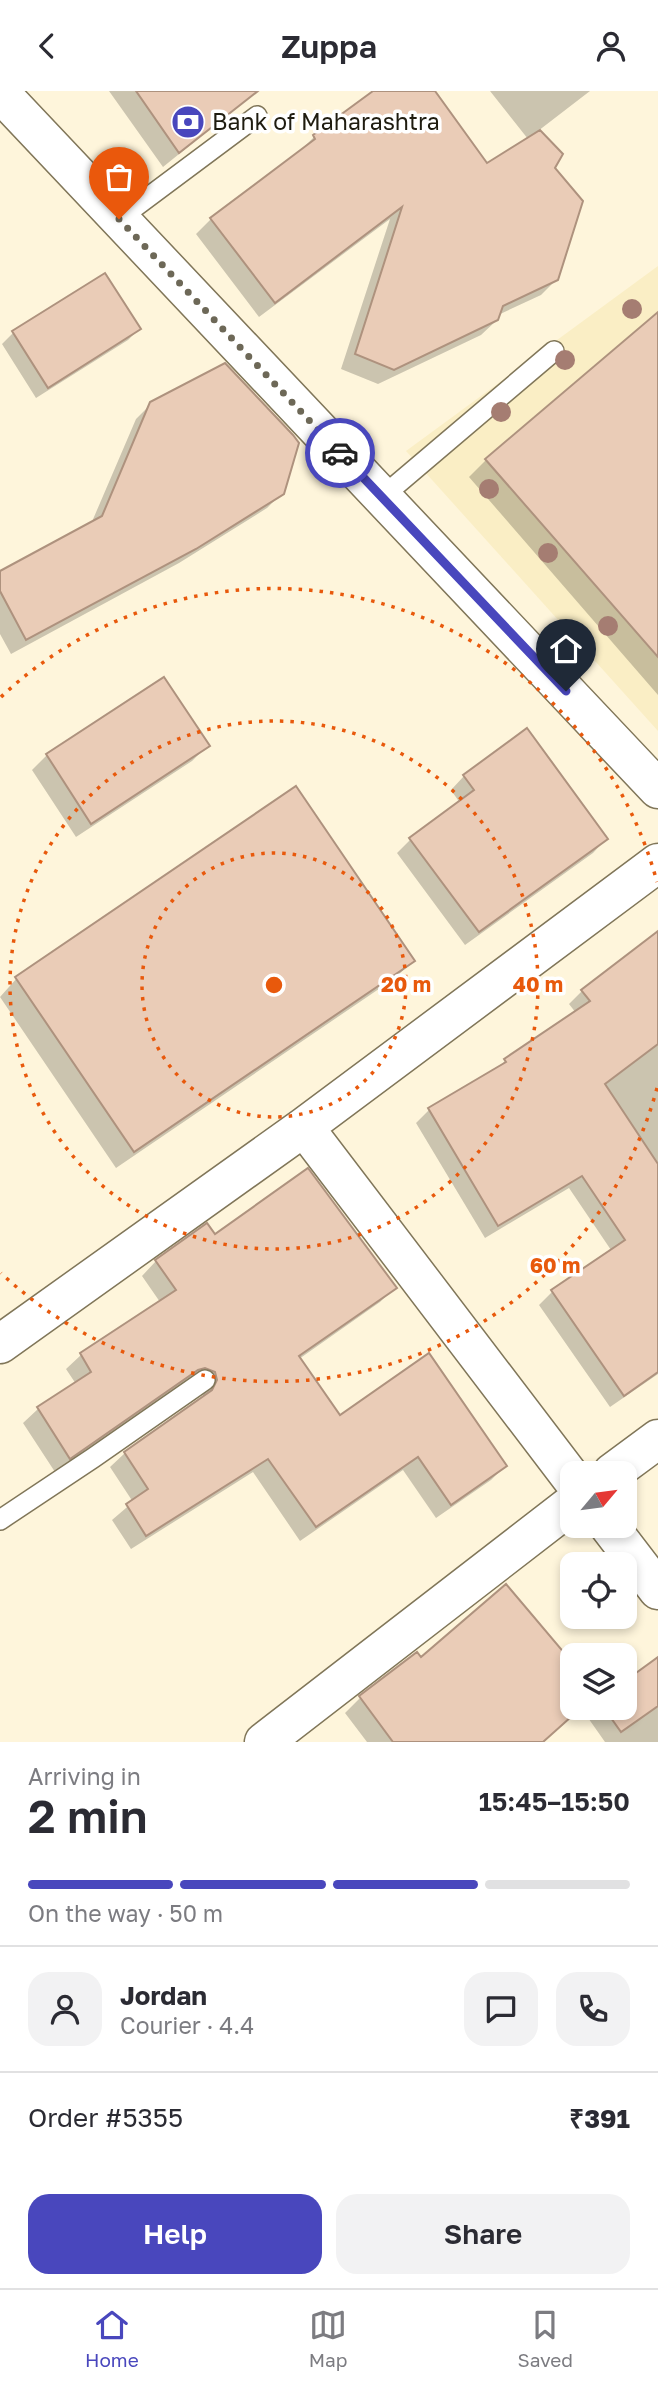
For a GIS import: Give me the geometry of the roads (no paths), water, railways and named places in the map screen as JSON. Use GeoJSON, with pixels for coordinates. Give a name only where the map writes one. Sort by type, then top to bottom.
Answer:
{"type":"FeatureCollection","features":[{"type":"Feature","properties":{"kind":"street"},"geometry":{"type":"LineString","coordinates":[[6,99],[658,789]]}},
{"type":"Feature","properties":{"kind":"street"},"geometry":{"type":"LineString","coordinates":[[0,1344],[304,1127],[658,863]]}},
{"type":"Feature","properties":{"kind":"street"},"geometry":{"type":"LineString","coordinates":[[304,1127],[560,1463]]}},
{"type":"Feature","properties":{"kind":"street"},"geometry":{"type":"LineString","coordinates":[[628,1461],[658,1439]]}},
{"type":"Feature","properties":{"kind":"street"},"geometry":{"type":"LineString","coordinates":[[264,1742],[560,1513]]}},
{"type":"Feature","properties":{"kind":"street"},"geometry":{"type":"LineString","coordinates":[[618,1538],[658,1590]]}},
{"type":"Feature","properties":{"kind":"lane"},"geometry":{"type":"LineString","coordinates":[[119,219],[257,116]]}},
{"type":"Feature","properties":{"kind":"lane"},"geometry":{"type":"LineString","coordinates":[[382,497],[554,351]]}},
{"type":"Feature","properties":{"kind":"lane"},"geometry":{"type":"LineString","coordinates":[[0,1520],[205,1380]]}},
{"type":"Feature","properties":{"kind":"place","name":"Bank of Maharashtra"},"geometry":{"type":"Point","coordinates":[188,122]}}]}
